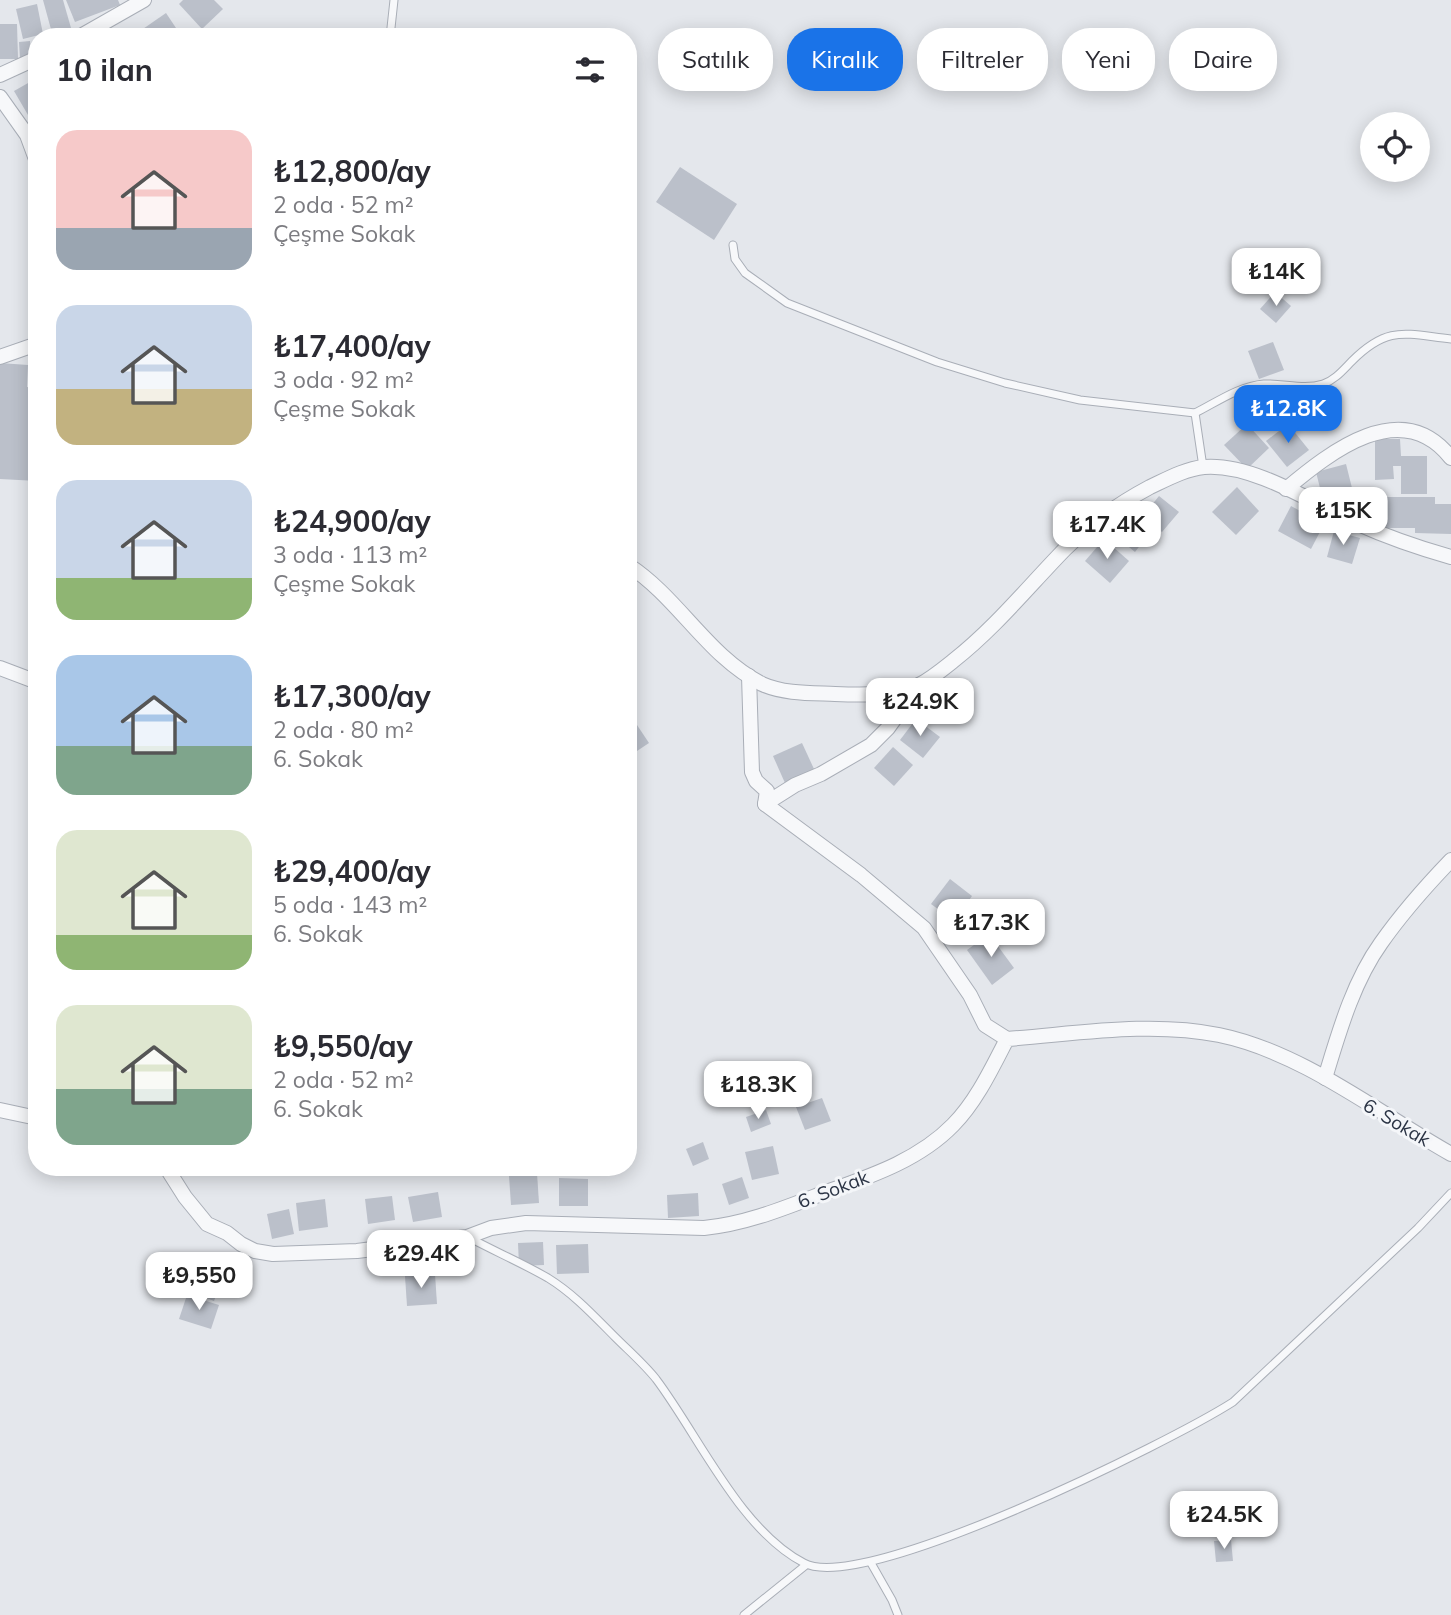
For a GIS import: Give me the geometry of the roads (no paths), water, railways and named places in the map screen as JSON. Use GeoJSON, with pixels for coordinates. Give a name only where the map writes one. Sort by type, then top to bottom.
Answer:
{"type":"FeatureCollection","features":[{"type":"Feature","properties":{"kind":"street"},"geometry":{"type":"LineString","coordinates":[[95,28],[144,0]]}},
{"type":"Feature","properties":{"kind":"street"},"geometry":{"type":"LineString","coordinates":[[0,75],[28,62]]}},
{"type":"Feature","properties":{"kind":"street"},"geometry":{"type":"LineString","coordinates":[[0,97],[28,138]]}},
{"type":"Feature","properties":{"kind":"street"},"geometry":{"type":"LineString","coordinates":[[0,357],[28,347]]}},
{"type":"Feature","properties":{"kind":"street"},"geometry":{"type":"LineString","coordinates":[[1286,489],[1332,453],[1348,444],[1388,430],[1409,431],[1420,435],[1432,441],[1451,458]]}},
{"type":"Feature","properties":{"kind":"street"},"geometry":{"type":"LineString","coordinates":[[765,804],[871,745],[888,728],[919,685],[974,645],[1094,521],[1121,502],[1174,475],[1203,467],[1227,467],[1286,489],[1399,541],[1451,557]]}},
{"type":"Feature","properties":{"kind":"street"},"geometry":{"type":"LineString","coordinates":[[637,572],[710,645],[749,676],[765,685],[809,693],[878,694],[919,685]]}},
{"type":"Feature","properties":{"kind":"street"},"geometry":{"type":"LineString","coordinates":[[0,668],[28,679]]}},
{"type":"Feature","properties":{"kind":"street"},"geometry":{"type":"LineString","coordinates":[[749,676],[752,772],[756,781],[767,791],[765,804]]}},
{"type":"Feature","properties":{"kind":"street"},"geometry":{"type":"LineString","coordinates":[[765,804],[861,875],[924,928],[970,995],[985,1025],[1007,1039]]}},
{"type":"Feature","properties":{"kind":"street"},"geometry":{"type":"LineString","coordinates":[[1325,1078],[1345,1015],[1380,943],[1419,894],[1451,860]]}},
{"type":"Feature","properties":{"kind":"street","name":"6. Sokak"},"geometry":{"type":"LineString","coordinates":[[172,1176],[207,1224],[255,1251],[273,1254],[330,1253],[467,1237],[509,1224],[589,1223],[704,1228],[728,1226],[855,1182],[925,1149],[955,1124],[969,1106],[1007,1039],[1104,1031],[1191,1031],[1241,1041],[1325,1078],[1451,1154]]}},
{"type":"Feature","properties":{"kind":"street"},"geometry":{"type":"LineString","coordinates":[[0,1110],[28,1116]]}},
{"type":"Feature","properties":{"kind":"lane"},"geometry":{"type":"LineString","coordinates":[[391,28],[394,0]]}},
{"type":"Feature","properties":{"kind":"lane"},"geometry":{"type":"LineString","coordinates":[[733,245],[735,259],[744,273],[787,303],[937,362],[1006,383],[1080,400],[1195,413],[1245,387],[1266,384],[1323,384],[1335,378],[1368,347],[1397,333],[1451,339]]}},
{"type":"Feature","properties":{"kind":"lane"},"geometry":{"type":"LineString","coordinates":[[1195,413],[1203,467]]}},
{"type":"Feature","properties":{"kind":"lane"},"geometry":{"type":"LineString","coordinates":[[467,1237],[548,1278],[572,1294],[654,1377],[746,1514],[768,1537],[806,1565],[845,1567],[902,1554],[999,1516],[1176,1436],[1233,1402],[1418,1228],[1451,1193]]}},
{"type":"Feature","properties":{"kind":"lane"},"geometry":{"type":"LineString","coordinates":[[871,1563],[898,1615]]}},
{"type":"Feature","properties":{"kind":"lane"},"geometry":{"type":"LineString","coordinates":[[744,1615],[806,1565]]}}]}
